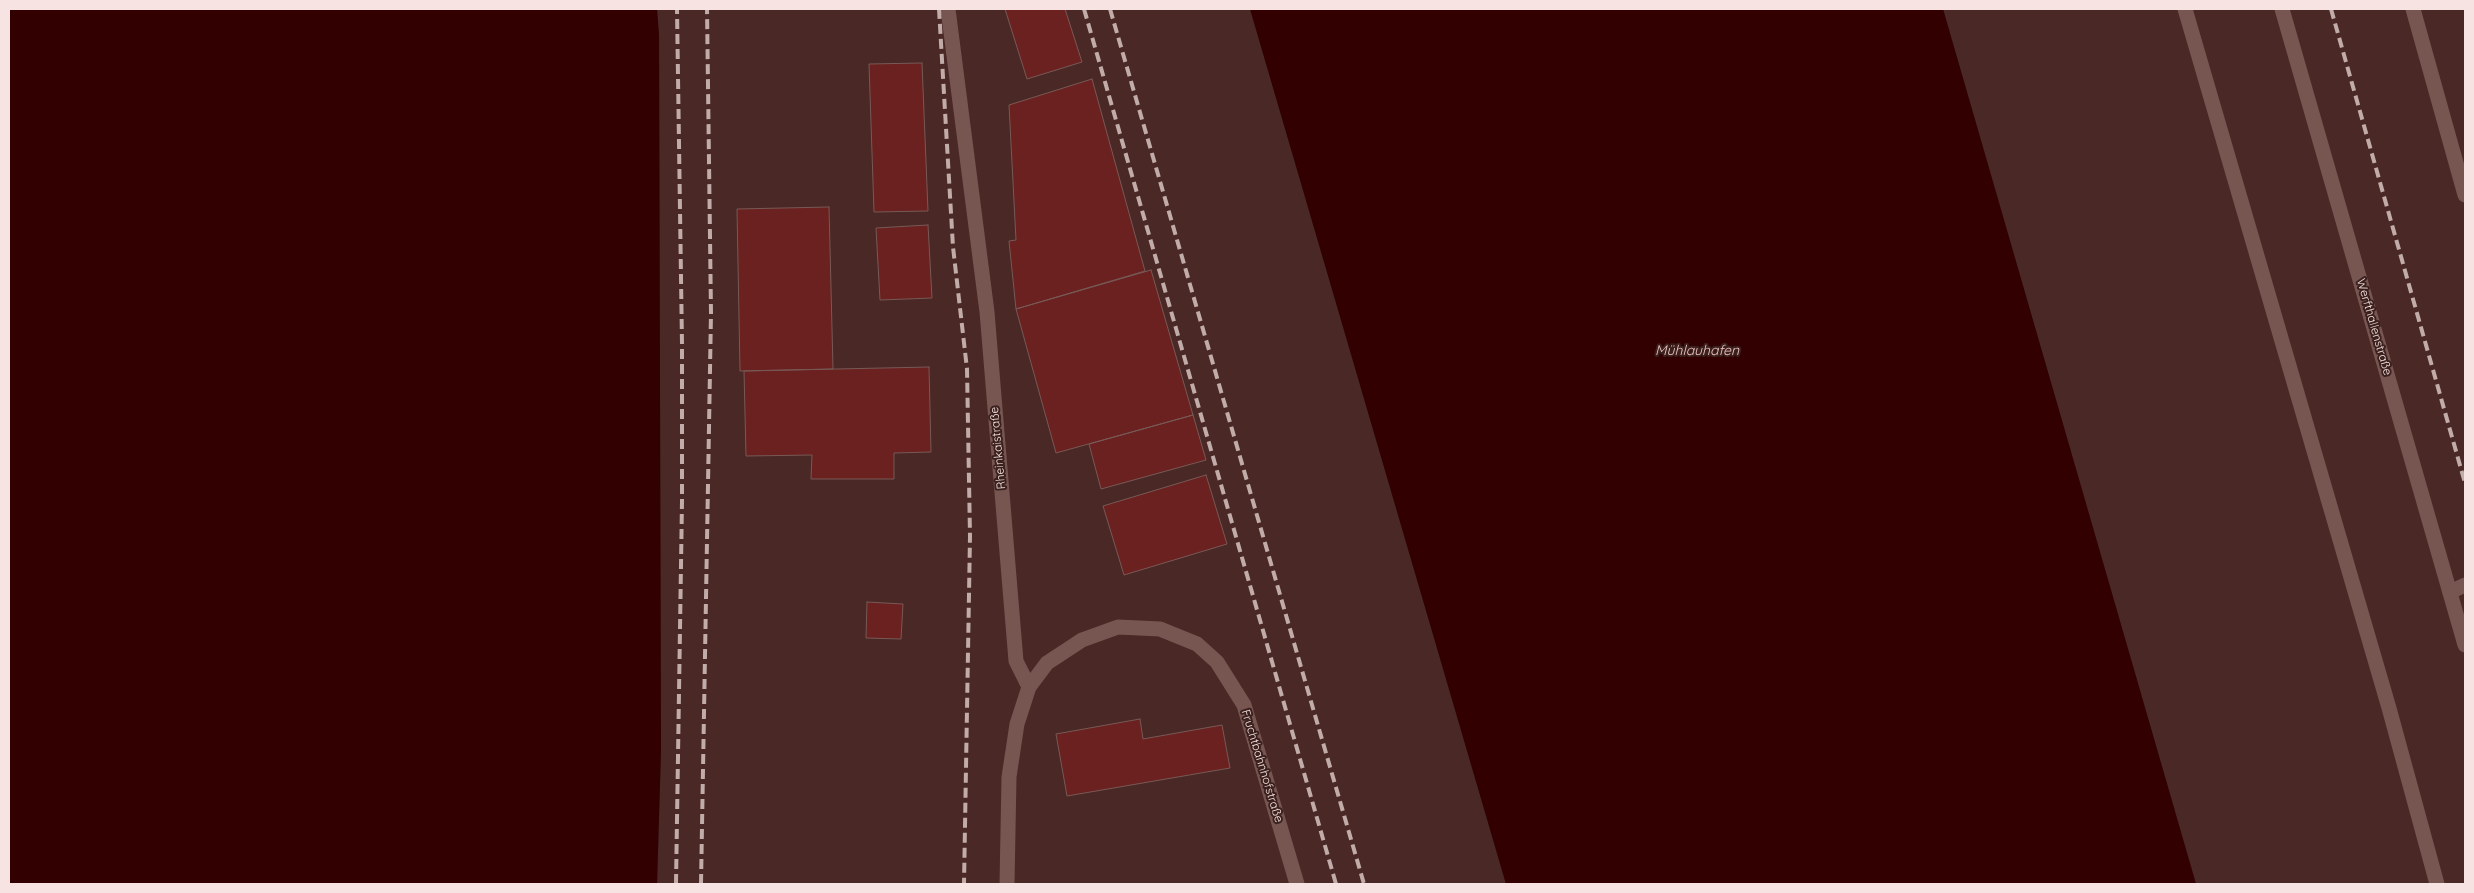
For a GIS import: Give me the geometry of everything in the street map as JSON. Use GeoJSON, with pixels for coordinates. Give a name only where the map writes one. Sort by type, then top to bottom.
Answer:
{"type":"FeatureCollection","features":[{"type":"Feature","properties":{"kind":"street","name":"Rheinkaistraße"},"geometry":{"type":"LineString","coordinates":[[948,9],[986,312],[1016,661],[1029,687]]}},
{"type":"Feature","properties":{"kind":"street"},"geometry":{"type":"LineString","coordinates":[[2185,9],[2387,699],[2437,884]]}},
{"type":"Feature","properties":{"kind":"street","name":"Werfthallenstraße"},"geometry":{"type":"LineString","coordinates":[[2282,9],[2465,645]]}},
{"type":"Feature","properties":{"kind":"street"},"geometry":{"type":"LineString","coordinates":[[2413,9],[2465,195]]}},
{"type":"Feature","properties":{"kind":"street"},"geometry":{"type":"LineString","coordinates":[[2450,592],[2465,585]]}},
{"type":"Feature","properties":{"kind":"street","name":"Fruchtbahnhofstraße"},"geometry":{"type":"LineString","coordinates":[[1029,687],[1047,663],[1082,640],[1118,627],[1160,629],[1197,644],[1217,662],[1244,705],[1297,884]]}},
{"type":"Feature","properties":{"kind":"street"},"geometry":{"type":"LineString","coordinates":[[1007,884],[1009,777],[1016,724],[1029,687]]}},
{"type":"Feature","properties":{"kind":"shaded area"},"geometry":{"type":"Polygon","coordinates":[[[657,9],[1250,9],[1506,884],[657,884],[661,750],[659,35],[657,9]]]}},
{"type":"Feature","properties":{"kind":"shaded area"},"geometry":{"type":"Polygon","coordinates":[[[1943,9],[2465,9],[2465,884],[2196,884],[1943,9]]]}},
{"type":"Feature","properties":{"kind":"water"},"geometry":{"type":"Polygon","coordinates":[[[9,9],[657,9],[659,35],[661,750],[657,884],[9,884],[9,9]]]}},
{"type":"Feature","properties":{"kind":"water","name":"Mühlauhafen"},"geometry":{"type":"Polygon","coordinates":[[[1250,9],[1943,9],[2196,884],[1506,884],[1250,9]]]}},
{"type":"Feature","properties":{"kind":"building"},"geometry":{"type":"Polygon","coordinates":[[[1005,9],[1065,9],[1082,62],[1027,79],[1005,9]]]}},
{"type":"Feature","properties":{"kind":"building"},"geometry":{"type":"Polygon","coordinates":[[[922,63],[928,211],[874,212],[869,64],[922,63]]]}},
{"type":"Feature","properties":{"kind":"building"},"geometry":{"type":"Polygon","coordinates":[[[1092,79],[1145,271],[1016,309],[1009,241],[1016,240],[1009,105],[1092,79]]]}},
{"type":"Feature","properties":{"kind":"building"},"geometry":{"type":"Polygon","coordinates":[[[829,207],[833,369],[740,371],[737,209],[829,207]]]}},
{"type":"Feature","properties":{"kind":"building"},"geometry":{"type":"Polygon","coordinates":[[[928,225],[932,298],[880,300],[876,228],[928,225]]]}},
{"type":"Feature","properties":{"kind":"building"},"geometry":{"type":"Polygon","coordinates":[[[1151,270],[1193,415],[1056,453],[1016,309],[1151,270]]]}},
{"type":"Feature","properties":{"kind":"building"},"geometry":{"type":"Polygon","coordinates":[[[929,367],[931,452],[894,453],[894,479],[811,479],[812,455],[746,456],[744,371],[929,367]]]}},
{"type":"Feature","properties":{"kind":"building"},"geometry":{"type":"Polygon","coordinates":[[[1193,415],[1206,460],[1101,489],[1089,444],[1193,415]]]}},
{"type":"Feature","properties":{"kind":"building"},"geometry":{"type":"Polygon","coordinates":[[[1206,475],[1227,544],[1124,575],[1103,506],[1206,475]]]}},
{"type":"Feature","properties":{"kind":"building"},"geometry":{"type":"Polygon","coordinates":[[[867,602],[903,604],[901,639],[866,638],[867,602]]]}},
{"type":"Feature","properties":{"kind":"building"},"geometry":{"type":"Polygon","coordinates":[[[1140,719],[1143,739],[1222,725],[1230,768],[1067,796],[1056,734],[1140,719]]]}},
{"type":"Feature","properties":{"kind":"railway"},"geometry":{"type":"LineString","coordinates":[[676,884],[682,501],[682,344],[677,9]]}},
{"type":"Feature","properties":{"kind":"railway"},"geometry":{"type":"LineString","coordinates":[[701,884],[711,313],[707,9]]}},
{"type":"Feature","properties":{"kind":"railway"},"geometry":{"type":"LineString","coordinates":[[939,9],[953,247],[967,369],[970,536],[964,884]]}},
{"type":"Feature","properties":{"kind":"railway"},"geometry":{"type":"LineString","coordinates":[[1084,9],[1336,884]]}},
{"type":"Feature","properties":{"kind":"railway"},"geometry":{"type":"LineString","coordinates":[[1110,9],[1364,884]]}},
{"type":"Feature","properties":{"kind":"railway"},"geometry":{"type":"LineString","coordinates":[[2331,9],[2465,483]]}}]}
